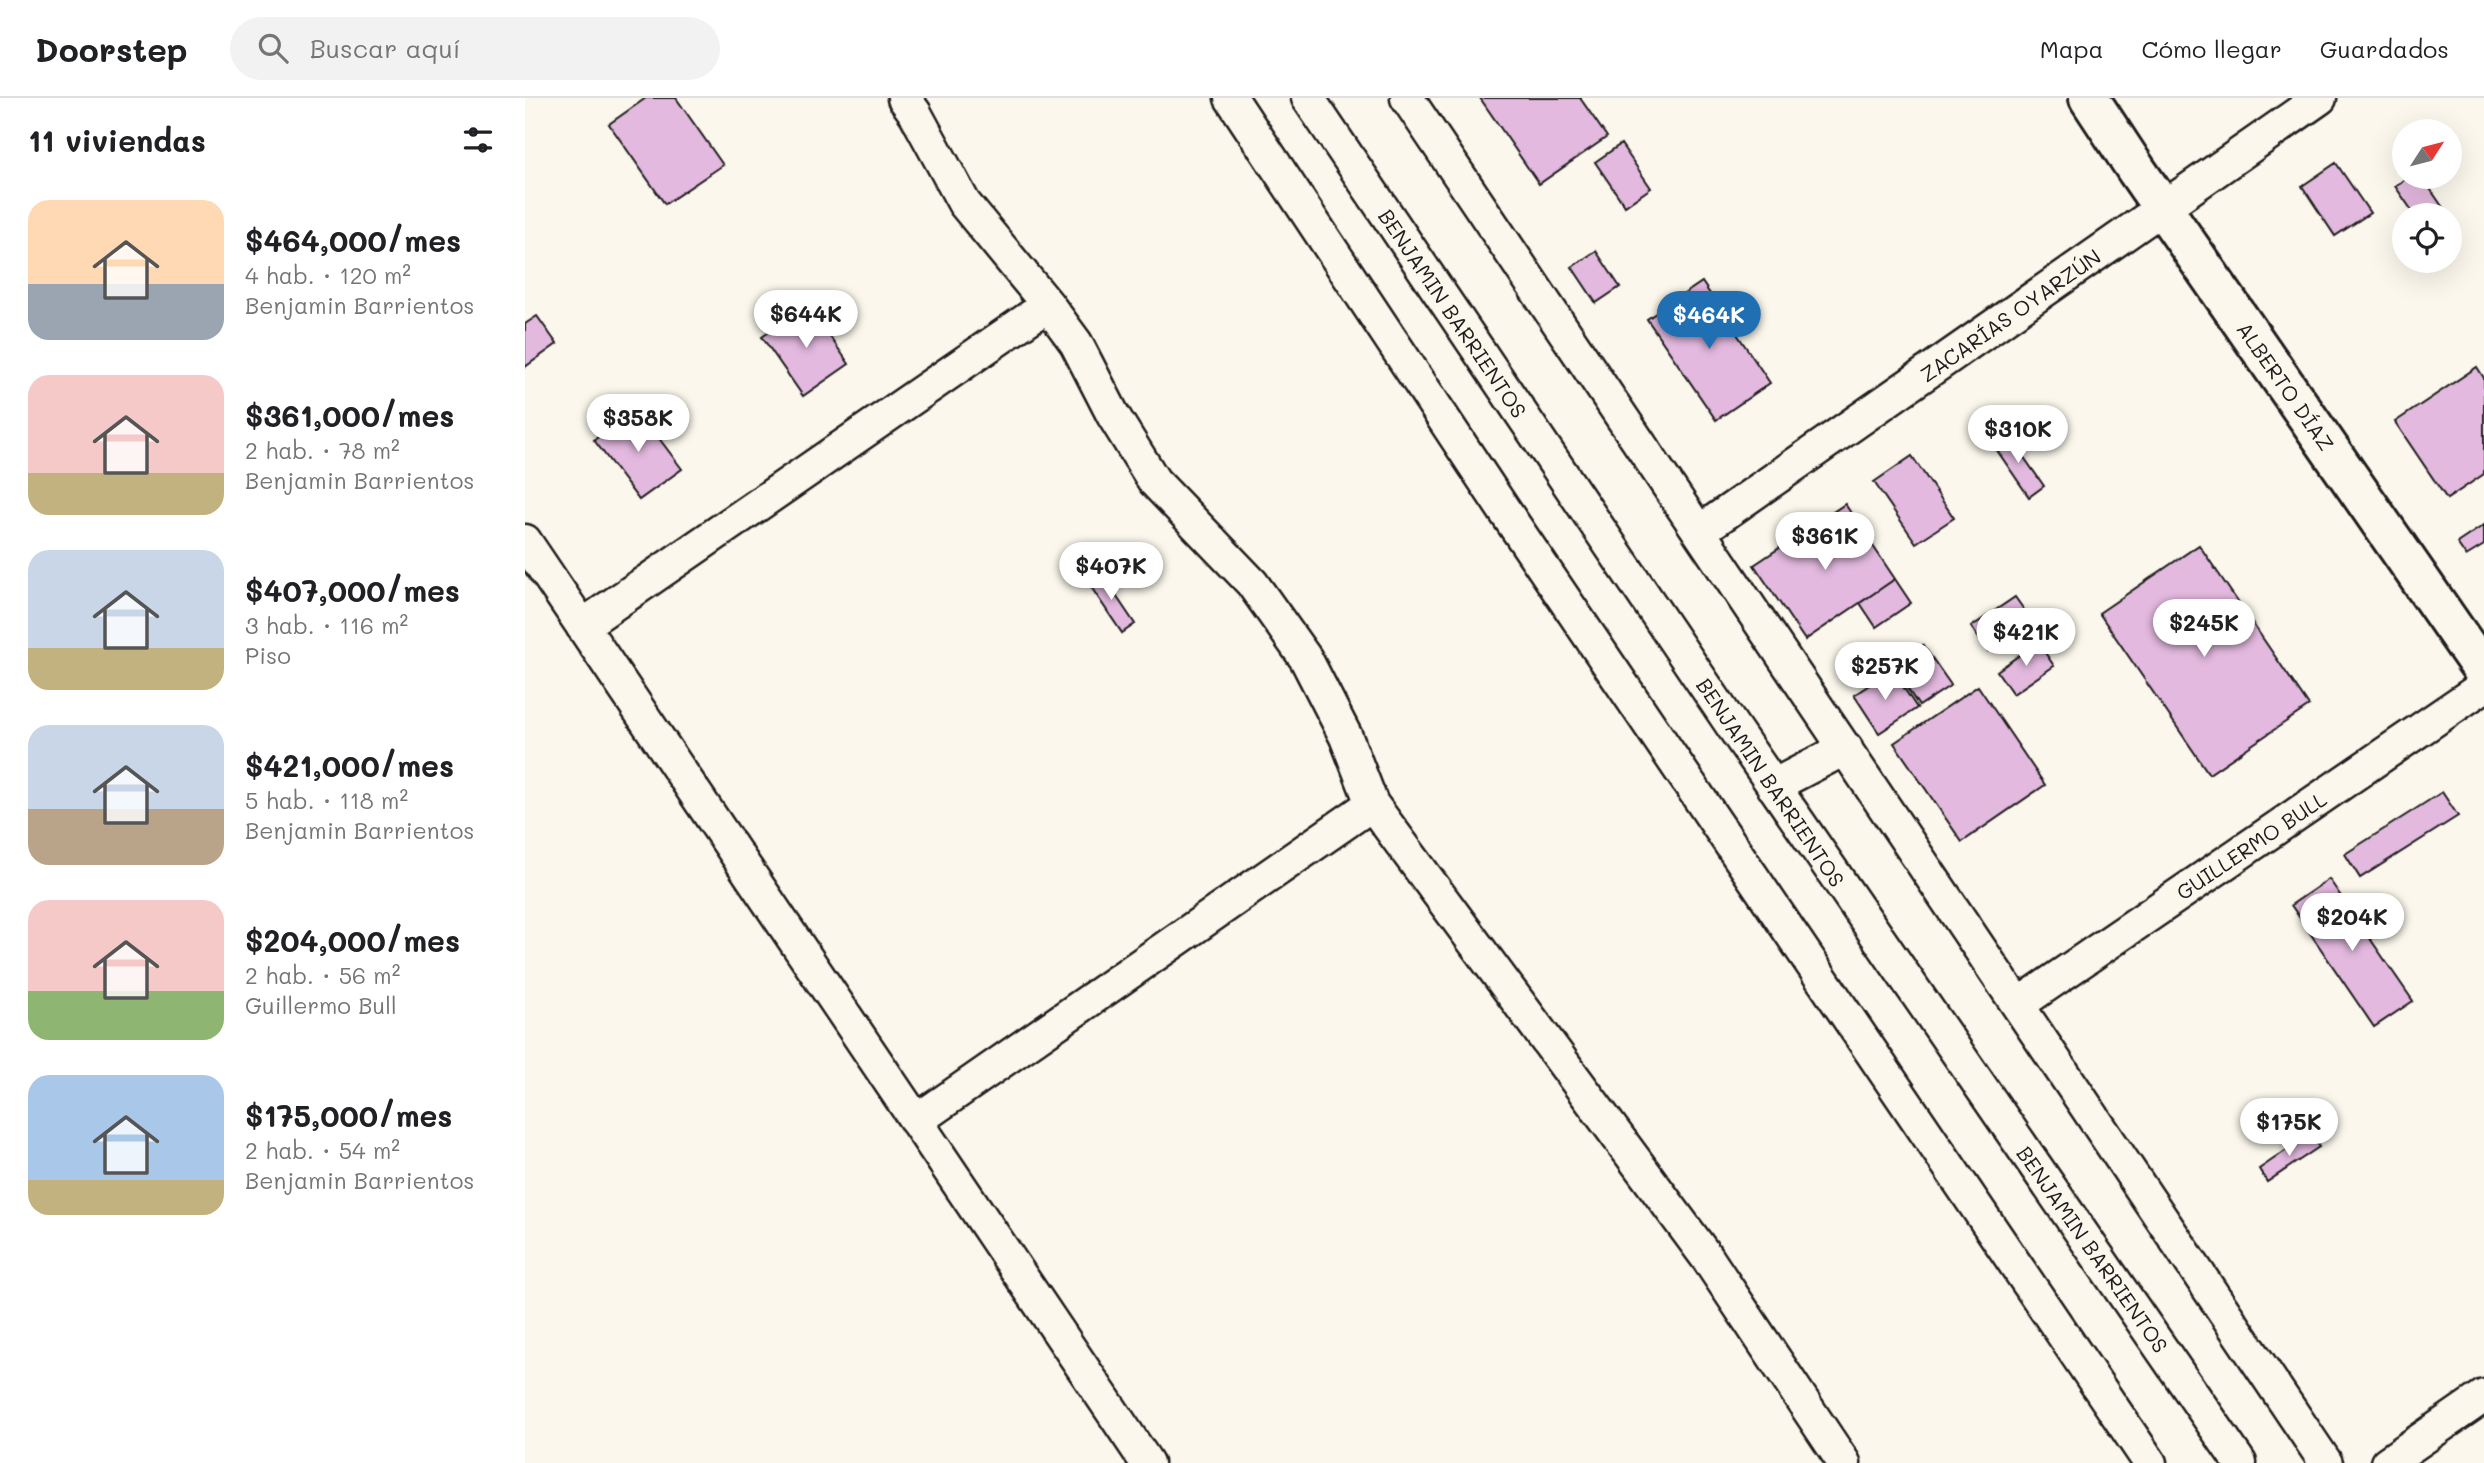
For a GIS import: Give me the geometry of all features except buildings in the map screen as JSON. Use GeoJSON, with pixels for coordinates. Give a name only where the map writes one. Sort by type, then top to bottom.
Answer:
{"type":"FeatureCollection","features":[{"type":"Feature","properties":{"kind":"street"},"geometry":{"type":"LineString","coordinates":[[904,98],[915,113],[964,203],[1076,343],[1113,415],[1154,481],[1252,583],[1307,659],[1346,737],[1372,804],[1708,1259],[1844,1463]]}},
{"type":"Feature","properties":{"kind":"street"},"geometry":{"type":"LineString","coordinates":[[1231,98],[1504,510],[2150,1463]]}},
{"type":"Feature","properties":{"kind":"street","name":"BENJAMIN BARRIENTOS"},"geometry":{"type":"LineString","coordinates":[[1308,98],[1773,786],[2240,1463]]}},
{"type":"Feature","properties":{"kind":"street"},"geometry":{"type":"LineString","coordinates":[[1407,98],[2326,1463]]}},
{"type":"Feature","properties":{"kind":"street","name":"ALBERTO DÍAZ"},"geometry":{"type":"LineString","coordinates":[[2089,98],[2484,672]]}},
{"type":"Feature","properties":{"kind":"street","name":"ZACARÍAS OYARZÚN"},"geometry":{"type":"LineString","coordinates":[[1700,531],[2320,98]]}},
{"type":"Feature","properties":{"kind":"street"},"geometry":{"type":"LineString","coordinates":[[582,626],[1048,305]]}},
{"type":"Feature","properties":{"kind":"street"},"geometry":{"type":"LineString","coordinates":[[525,541],[1147,1463]]}},
{"type":"Feature","properties":{"kind":"street","name":"GUILLERMO BULL"},"geometry":{"type":"LineString","coordinates":[[2019,1004],[2484,686]]}},
{"type":"Feature","properties":{"kind":"street"},"geometry":{"type":"LineString","coordinates":[[1773,786],[1846,748]]}},
{"type":"Feature","properties":{"kind":"street"},"geometry":{"type":"LineString","coordinates":[[916,1121],[1372,804]]}},
{"type":"Feature","properties":{"kind":"street"},"geometry":{"type":"LineString","coordinates":[[2387,1463],[2484,1396]]}}]}
